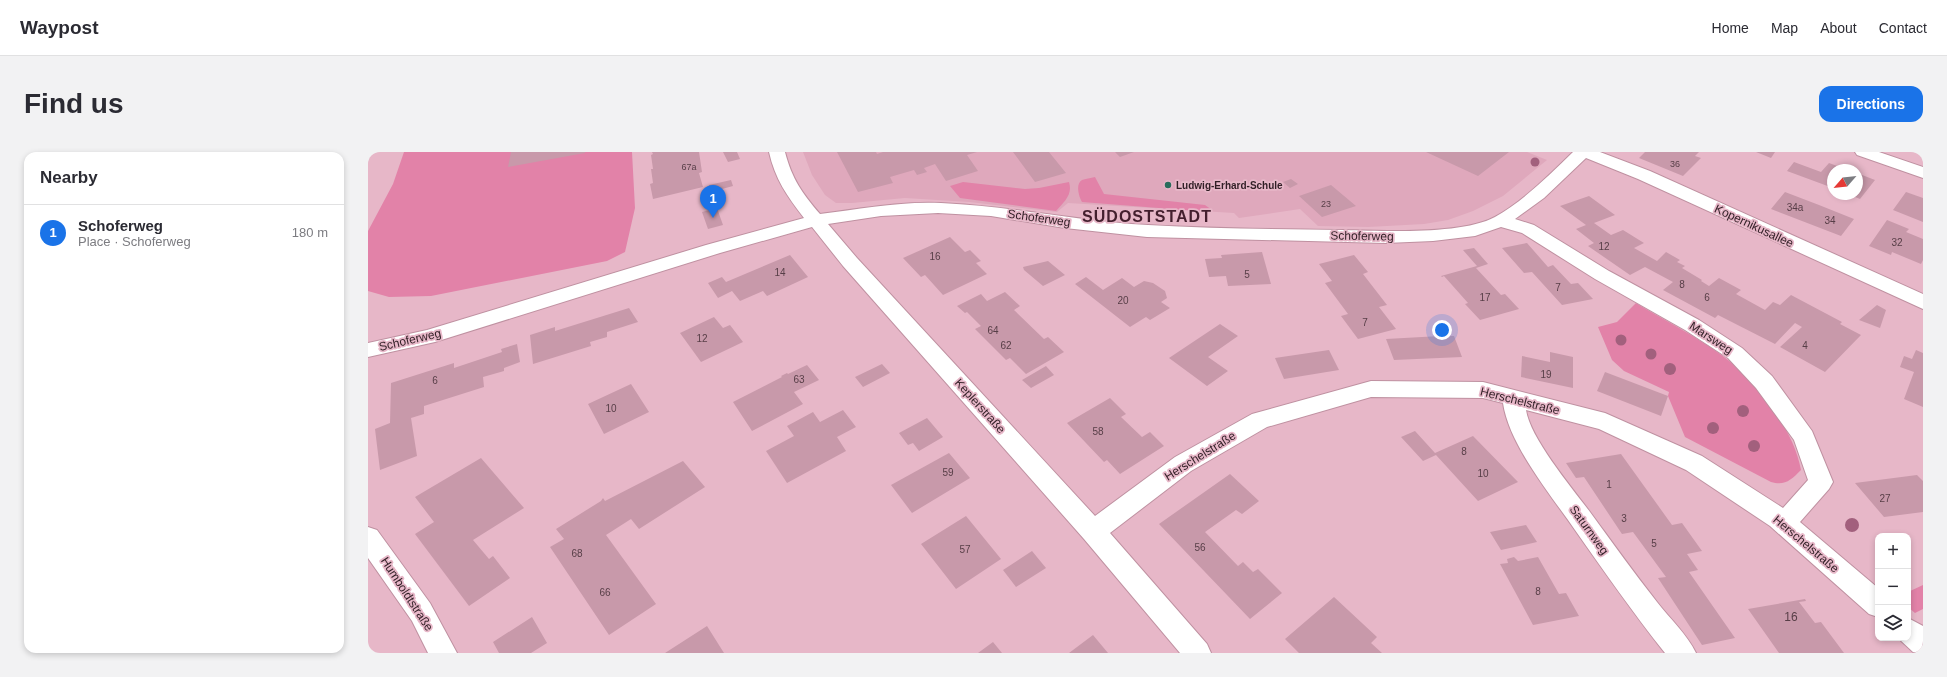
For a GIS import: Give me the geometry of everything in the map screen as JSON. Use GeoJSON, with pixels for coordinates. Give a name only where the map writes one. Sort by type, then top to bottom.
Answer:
{"type":"FeatureCollection","features":[{"type":"Feature","properties":{"kind":"street","name":"Keplerstraße"},"geometry":{"type":"LineString","coordinates":[[777,152],[782,172],[796,196],[855,268],[1093,531],[1197,653]]}},
{"type":"Feature","properties":{"kind":"street","name":"Schoferweg"},"geometry":{"type":"LineString","coordinates":[[368,350],[428,337],[816,220],[881,211],[938,208],[991,211],[1066,222],[1148,231],[1386,237],[1433,235],[1476,230],[1501,221],[1538,194],[1584,152]]}},
{"type":"Feature","properties":{"kind":"street","name":"Kopernikusallee"},"geometry":{"type":"LineString","coordinates":[[1584,152],[1644,175],[1923,302]]}},
{"type":"Feature","properties":{"kind":"street"},"geometry":{"type":"LineString","coordinates":[[1863,152],[1923,173]]}},
{"type":"Feature","properties":{"kind":"street","name":"Marsweg"},"geometry":{"type":"LineString","coordinates":[[1501,221],[1528,229],[1602,275],[1692,325],[1735,353],[1764,382],[1804,437],[1821,482],[1784,524]]}},
{"type":"Feature","properties":{"kind":"street","name":"Herschelstraße"},"geometry":{"type":"LineString","coordinates":[[1093,531],[1183,464],[1260,420],[1371,389],[1483,390],[1606,422],[1694,463],[1784,524],[1875,602]]}},
{"type":"Feature","properties":{"kind":"street","name":"Saturnweg"},"geometry":{"type":"LineString","coordinates":[[1514,398],[1516,418],[1547,472],[1648,611],[1682,653]]}},
{"type":"Feature","properties":{"kind":"street","name":"Humboldtstraße"},"geometry":{"type":"LineString","coordinates":[[368,538],[421,612],[442,653]]}},
{"type":"Feature","properties":{"kind":"street"},"geometry":{"type":"LineString","coordinates":[[1911,634],[1923,644]]}},
{"type":"Feature","properties":{"kind":"shaded area"},"geometry":{"type":"Polygon","coordinates":[[[404,152],[632,152],[635,208],[625,252],[607,261],[431,296],[389,297],[368,291],[368,231],[393,184],[404,152]]]}},
{"type":"Feature","properties":{"kind":"shaded area","name":"Ludwig-Erhard-Schule"},"geometry":{"type":"Polygon","coordinates":[[[803,152],[1527,152],[1547,160],[1503,196],[1473,211],[1448,220],[1424,224],[1368,227],[1318,226],[1300,209],[1239,218],[1234,213],[1068,203],[1057,212],[969,202],[905,198],[836,203],[825,195],[812,175],[803,152]]]}},
{"type":"Feature","properties":{"kind":"shaded area"},"geometry":{"type":"Polygon","coordinates":[[[1095,177],[1104,194],[1205,205],[1212,210],[1210,212],[1082,202],[1078,191],[1080,182],[1082,180],[1095,177]]]}},
{"type":"Feature","properties":{"kind":"shaded area"},"geometry":{"type":"Polygon","coordinates":[[[963,182],[1025,189],[1039,188],[1069,182],[1070,191],[1065,201],[1056,211],[960,198],[950,186],[963,182]]]}},
{"type":"Feature","properties":{"kind":"shaded area"},"geometry":{"type":"Polygon","coordinates":[[[1636,303],[1714,350],[1742,372],[1755,385],[1787,431],[1797,454],[1801,470],[1797,474],[1784,483],[1771,482],[1685,437],[1668,396],[1669,392],[1624,371],[1612,360],[1598,327],[1617,322],[1636,303]]]}},
{"type":"Feature","properties":{"kind":"shaded area"},"geometry":{"type":"Polygon","coordinates":[[[1923,585],[1923,609],[1915,613],[1911,610],[1911,591],[1923,585]]]}},
{"type":"Feature","properties":{"kind":"building"},"geometry":{"type":"Polygon","coordinates":[[[511,152],[585,152],[585,153],[508,167],[511,152]]]}},
{"type":"Feature","properties":{"kind":"building"},"geometry":{"type":"Polygon","coordinates":[[[652,152],[699,152],[702,172],[699,173],[703,187],[653,199],[650,184],[653,183],[651,169],[653,169],[652,152]]]}},
{"type":"Feature","properties":{"kind":"building"},"geometry":{"type":"Polygon","coordinates":[[[723,152],[737,152],[740,159],[728,162],[723,152]]]}},
{"type":"Feature","properties":{"kind":"building"},"geometry":{"type":"Polygon","coordinates":[[[837,152],[876,152],[877,154],[883,152],[977,152],[967,155],[978,171],[946,181],[935,164],[924,168],[927,172],[917,175],[914,170],[890,177],[893,183],[858,192],[837,152]]]}},
{"type":"Feature","properties":{"kind":"building"},"geometry":{"type":"Polygon","coordinates":[[[1013,152],[1049,152],[1066,173],[1035,182],[1013,152]]]}},
{"type":"Feature","properties":{"kind":"building"},"geometry":{"type":"Polygon","coordinates":[[[1115,152],[1134,152],[1120,157],[1115,152]]]}},
{"type":"Feature","properties":{"kind":"building"},"geometry":{"type":"Polygon","coordinates":[[[1426,152],[1509,152],[1478,176],[1426,152]]]}},
{"type":"Feature","properties":{"kind":"building"},"geometry":{"type":"Polygon","coordinates":[[[1645,152],[1699,152],[1695,156],[1701,158],[1683,176],[1639,158],[1645,152]]]}},
{"type":"Feature","properties":{"kind":"building"},"geometry":{"type":"Polygon","coordinates":[[[1756,152],[1775,152],[1771,158],[1756,152]]]}},
{"type":"Feature","properties":{"kind":"building"},"geometry":{"type":"Polygon","coordinates":[[[1794,162],[1821,172],[1827,165],[1827,186],[1787,171],[1794,162]]]}},
{"type":"Feature","properties":{"kind":"building"},"geometry":{"type":"Polygon","coordinates":[[[1863,175],[1875,180],[1863,195],[1863,175]]]}},
{"type":"Feature","properties":{"kind":"building"},"geometry":{"type":"Polygon","coordinates":[[[1291,179],[1298,184],[1290,188],[1283,182],[1291,179]]]}},
{"type":"Feature","properties":{"kind":"building"},"geometry":{"type":"Polygon","coordinates":[[[731,180],[733,186],[707,193],[706,188],[709,187],[709,185],[731,180]]]}},
{"type":"Feature","properties":{"kind":"building"},"geometry":{"type":"Polygon","coordinates":[[[1331,185],[1356,206],[1322,217],[1299,196],[1331,185]]]}},
{"type":"Feature","properties":{"kind":"building"},"geometry":{"type":"Polygon","coordinates":[[[1785,192],[1854,219],[1841,236],[1771,209],[1785,192]]]}},
{"type":"Feature","properties":{"kind":"building"},"geometry":{"type":"Polygon","coordinates":[[[1906,192],[1923,198],[1923,222],[1893,210],[1906,192]]]}},
{"type":"Feature","properties":{"kind":"building"},"geometry":{"type":"Polygon","coordinates":[[[1589,196],[1615,215],[1594,223],[1611,235],[1623,230],[1644,243],[1634,248],[1657,261],[1666,252],[1680,260],[1677,262],[1685,266],[1682,268],[1709,286],[1719,278],[1741,290],[1736,294],[1765,310],[1773,302],[1780,305],[1791,295],[1842,322],[1840,324],[1861,335],[1825,372],[1780,347],[1802,327],[1795,323],[1775,344],[1718,315],[1715,318],[1663,290],[1673,282],[1645,267],[1630,275],[1588,246],[1594,243],[1576,229],[1586,225],[1560,206],[1589,196]]]}},
{"type":"Feature","properties":{"kind":"building"},"geometry":{"type":"Polygon","coordinates":[[[717,208],[723,225],[708,229],[702,212],[717,208]]]}},
{"type":"Feature","properties":{"kind":"building"},"geometry":{"type":"Polygon","coordinates":[[[1887,220],[1909,229],[1906,232],[1923,239],[1923,260],[1921,264],[1892,252],[1891,255],[1869,246],[1887,220]]]}},
{"type":"Feature","properties":{"kind":"building"},"geometry":{"type":"Polygon","coordinates":[[[950,237],[965,252],[970,250],[981,261],[976,263],[987,274],[943,295],[925,275],[921,277],[903,258],[950,237]]]}},
{"type":"Feature","properties":{"kind":"building"},"geometry":{"type":"Polygon","coordinates":[[[1527,243],[1548,267],[1553,265],[1571,284],[1578,283],[1593,299],[1562,305],[1532,272],[1524,273],[1502,248],[1527,243]]]}},
{"type":"Feature","properties":{"kind":"building"},"geometry":{"type":"Polygon","coordinates":[[[1474,248],[1488,264],[1476,268],[1501,295],[1505,294],[1519,309],[1480,320],[1465,304],[1468,303],[1444,276],[1441,276],[1477,266],[1463,250],[1474,248]]]}},
{"type":"Feature","properties":{"kind":"building"},"geometry":{"type":"Polygon","coordinates":[[[1262,252],[1271,284],[1228,286],[1226,276],[1209,277],[1205,259],[1222,258],[1221,255],[1262,252]]]}},
{"type":"Feature","properties":{"kind":"building"},"geometry":{"type":"Polygon","coordinates":[[[790,255],[808,277],[767,296],[763,291],[740,301],[732,291],[718,298],[708,283],[722,277],[726,282],[790,255]]]}},
{"type":"Feature","properties":{"kind":"building"},"geometry":{"type":"Polygon","coordinates":[[[1354,255],[1368,272],[1363,274],[1387,305],[1379,307],[1396,329],[1358,339],[1341,316],[1348,314],[1325,283],[1332,281],[1319,264],[1354,255]]]}},
{"type":"Feature","properties":{"kind":"building"},"geometry":{"type":"Polygon","coordinates":[[[1048,261],[1065,275],[1043,286],[1024,270],[1023,267],[1048,261]]]}},
{"type":"Feature","properties":{"kind":"building"},"geometry":{"type":"Polygon","coordinates":[[[1086,277],[1103,290],[1122,278],[1134,287],[1144,281],[1153,283],[1165,291],[1167,298],[1161,302],[1170,308],[1150,320],[1146,317],[1130,327],[1075,284],[1086,277]]]}},
{"type":"Feature","properties":{"kind":"building"},"geometry":{"type":"Polygon","coordinates":[[[1005,292],[1020,306],[1014,310],[1044,339],[1048,337],[1064,352],[1026,374],[1010,358],[1006,360],[975,329],[981,326],[967,312],[965,313],[957,306],[981,294],[987,301],[1005,292]]]}},
{"type":"Feature","properties":{"kind":"building"},"geometry":{"type":"Polygon","coordinates":[[[1877,305],[1886,310],[1880,328],[1859,320],[1877,305]]]}},
{"type":"Feature","properties":{"kind":"building"},"geometry":{"type":"Polygon","coordinates":[[[629,308],[638,322],[607,332],[607,337],[590,342],[591,346],[533,364],[530,335],[555,327],[555,331],[629,308]]]}},
{"type":"Feature","properties":{"kind":"building"},"geometry":{"type":"Polygon","coordinates":[[[714,317],[723,328],[730,325],[743,342],[701,362],[680,333],[714,317]]]}},
{"type":"Feature","properties":{"kind":"building"},"geometry":{"type":"Polygon","coordinates":[[[1220,324],[1238,336],[1208,357],[1228,371],[1207,386],[1169,358],[1220,324]]]}},
{"type":"Feature","properties":{"kind":"building"},"geometry":{"type":"Polygon","coordinates":[[[1454,336],[1462,357],[1394,360],[1386,339],[1454,336]]]}},
{"type":"Feature","properties":{"kind":"building"},"geometry":{"type":"Polygon","coordinates":[[[517,344],[520,362],[504,368],[504,371],[483,377],[484,387],[424,406],[424,414],[411,418],[417,456],[380,470],[375,429],[390,423],[391,383],[454,363],[454,368],[502,352],[501,349],[517,344]]]}},
{"type":"Feature","properties":{"kind":"building"},"geometry":{"type":"Polygon","coordinates":[[[1329,350],[1339,370],[1284,379],[1275,358],[1329,350]]]}},
{"type":"Feature","properties":{"kind":"building"},"geometry":{"type":"Polygon","coordinates":[[[1916,350],[1923,353],[1923,407],[1904,399],[1914,372],[1900,367],[1904,356],[1912,359],[1916,350]]]}},
{"type":"Feature","properties":{"kind":"building"},"geometry":{"type":"Polygon","coordinates":[[[1550,352],[1573,357],[1573,388],[1521,377],[1522,356],[1550,362],[1550,352]]]}},
{"type":"Feature","properties":{"kind":"building"},"geometry":{"type":"Polygon","coordinates":[[[882,364],[890,373],[863,387],[855,377],[882,364]]]}},
{"type":"Feature","properties":{"kind":"building"},"geometry":{"type":"Polygon","coordinates":[[[807,365],[819,380],[794,392],[803,404],[752,431],[733,402],[787,373],[788,374],[807,365]]]}},
{"type":"Feature","properties":{"kind":"building"},"geometry":{"type":"Polygon","coordinates":[[[1046,366],[1054,375],[1031,388],[1022,380],[1046,366]]]}},
{"type":"Feature","properties":{"kind":"building"},"geometry":{"type":"Polygon","coordinates":[[[1605,372],[1668,396],[1661,416],[1597,391],[1605,372]]]}},
{"type":"Feature","properties":{"kind":"building"},"geometry":{"type":"Polygon","coordinates":[[[631,384],[649,412],[604,434],[588,404],[631,384]]]}},
{"type":"Feature","properties":{"kind":"building"},"geometry":{"type":"Polygon","coordinates":[[[1110,398],[1126,414],[1121,417],[1142,437],[1150,432],[1164,446],[1120,474],[1107,460],[1104,462],[1067,423],[1110,398]]]}},
{"type":"Feature","properties":{"kind":"building"},"geometry":{"type":"Polygon","coordinates":[[[843,410],[856,427],[837,437],[846,451],[787,483],[766,451],[794,436],[787,426],[813,412],[820,422],[843,410]]]}},
{"type":"Feature","properties":{"kind":"building"},"geometry":{"type":"Polygon","coordinates":[[[927,418],[943,437],[919,451],[913,443],[908,445],[899,433],[927,418]]]}},
{"type":"Feature","properties":{"kind":"building"},"geometry":{"type":"Polygon","coordinates":[[[1415,431],[1435,453],[1473,436],[1518,482],[1478,501],[1436,455],[1423,461],[1401,437],[1415,431]]]}},
{"type":"Feature","properties":{"kind":"building"},"geometry":{"type":"Polygon","coordinates":[[[949,453],[970,478],[912,513],[891,485],[949,453]]]}},
{"type":"Feature","properties":{"kind":"building"},"geometry":{"type":"Polygon","coordinates":[[[1621,454],[1672,525],[1682,523],[1702,551],[1687,554],[1698,570],[1689,572],[1735,638],[1702,645],[1658,578],[1666,577],[1633,532],[1622,534],[1584,477],[1576,478],[1566,463],[1621,454]]]}},
{"type":"Feature","properties":{"kind":"building"},"geometry":{"type":"Polygon","coordinates":[[[481,458],[524,508],[473,540],[489,559],[493,556],[510,578],[469,606],[415,534],[434,522],[415,497],[481,458]]]}},
{"type":"Feature","properties":{"kind":"building"},"geometry":{"type":"Polygon","coordinates":[[[683,461],[705,487],[639,529],[631,519],[606,535],[656,604],[609,635],[550,547],[564,539],[556,529],[601,501],[603,498],[605,501],[683,461]]]}},
{"type":"Feature","properties":{"kind":"building"},"geometry":{"type":"Polygon","coordinates":[[[1230,474],[1259,501],[1242,514],[1236,510],[1205,532],[1238,566],[1243,562],[1253,572],[1258,569],[1282,593],[1250,619],[1159,524],[1230,474]]]}},
{"type":"Feature","properties":{"kind":"building"},"geometry":{"type":"Polygon","coordinates":[[[1917,475],[1923,481],[1923,512],[1884,517],[1855,483],[1917,475]]]}},
{"type":"Feature","properties":{"kind":"building"},"geometry":{"type":"Polygon","coordinates":[[[966,516],[1001,559],[956,589],[921,544],[966,516]]]}},
{"type":"Feature","properties":{"kind":"building"},"geometry":{"type":"Polygon","coordinates":[[[1526,525],[1537,542],[1501,550],[1490,532],[1526,525]]]}},
{"type":"Feature","properties":{"kind":"building"},"geometry":{"type":"Polygon","coordinates":[[[1032,551],[1046,568],[1016,587],[1003,570],[1032,551]]]}},
{"type":"Feature","properties":{"kind":"building"},"geometry":{"type":"Polygon","coordinates":[[[1514,557],[1518,561],[1538,557],[1559,594],[1566,593],[1579,616],[1533,625],[1500,564],[1508,563],[1507,559],[1514,557]]]}},
{"type":"Feature","properties":{"kind":"building"},"geometry":{"type":"Polygon","coordinates":[[[1334,597],[1377,637],[1371,643],[1382,653],[1299,653],[1285,639],[1334,597]]]}},
{"type":"Feature","properties":{"kind":"building"},"geometry":{"type":"Polygon","coordinates":[[[1805,599],[1806,601],[1799,602],[1815,623],[1821,622],[1844,653],[1779,653],[1748,609],[1805,599]]]}},
{"type":"Feature","properties":{"kind":"building"},"geometry":{"type":"Polygon","coordinates":[[[532,617],[547,643],[531,653],[499,653],[493,642],[532,617]]]}},
{"type":"Feature","properties":{"kind":"building"},"geometry":{"type":"Polygon","coordinates":[[[707,626],[724,653],[665,653],[707,626]]]}},
{"type":"Feature","properties":{"kind":"building"},"geometry":{"type":"Polygon","coordinates":[[[1093,635],[1108,653],[1069,653],[1093,635]]]}},
{"type":"Feature","properties":{"kind":"building"},"geometry":{"type":"Polygon","coordinates":[[[993,642],[1002,653],[978,653],[993,642]]]}},
{"type":"Feature","properties":{"kind":"place","name":"Ludwig-Erhard-Schule"},"geometry":{"type":"Point","coordinates":[1168,185]}},
{"type":"Feature","properties":{"kind":"place","name":"Schoferweg"},"geometry":{"type":"Point","coordinates":[713,218]}},
{"type":"Feature","properties":{"kind":"district","name":"SÜDOSTSTADT"},"geometry":{"type":"Point","coordinates":[1147,216]}}]}
